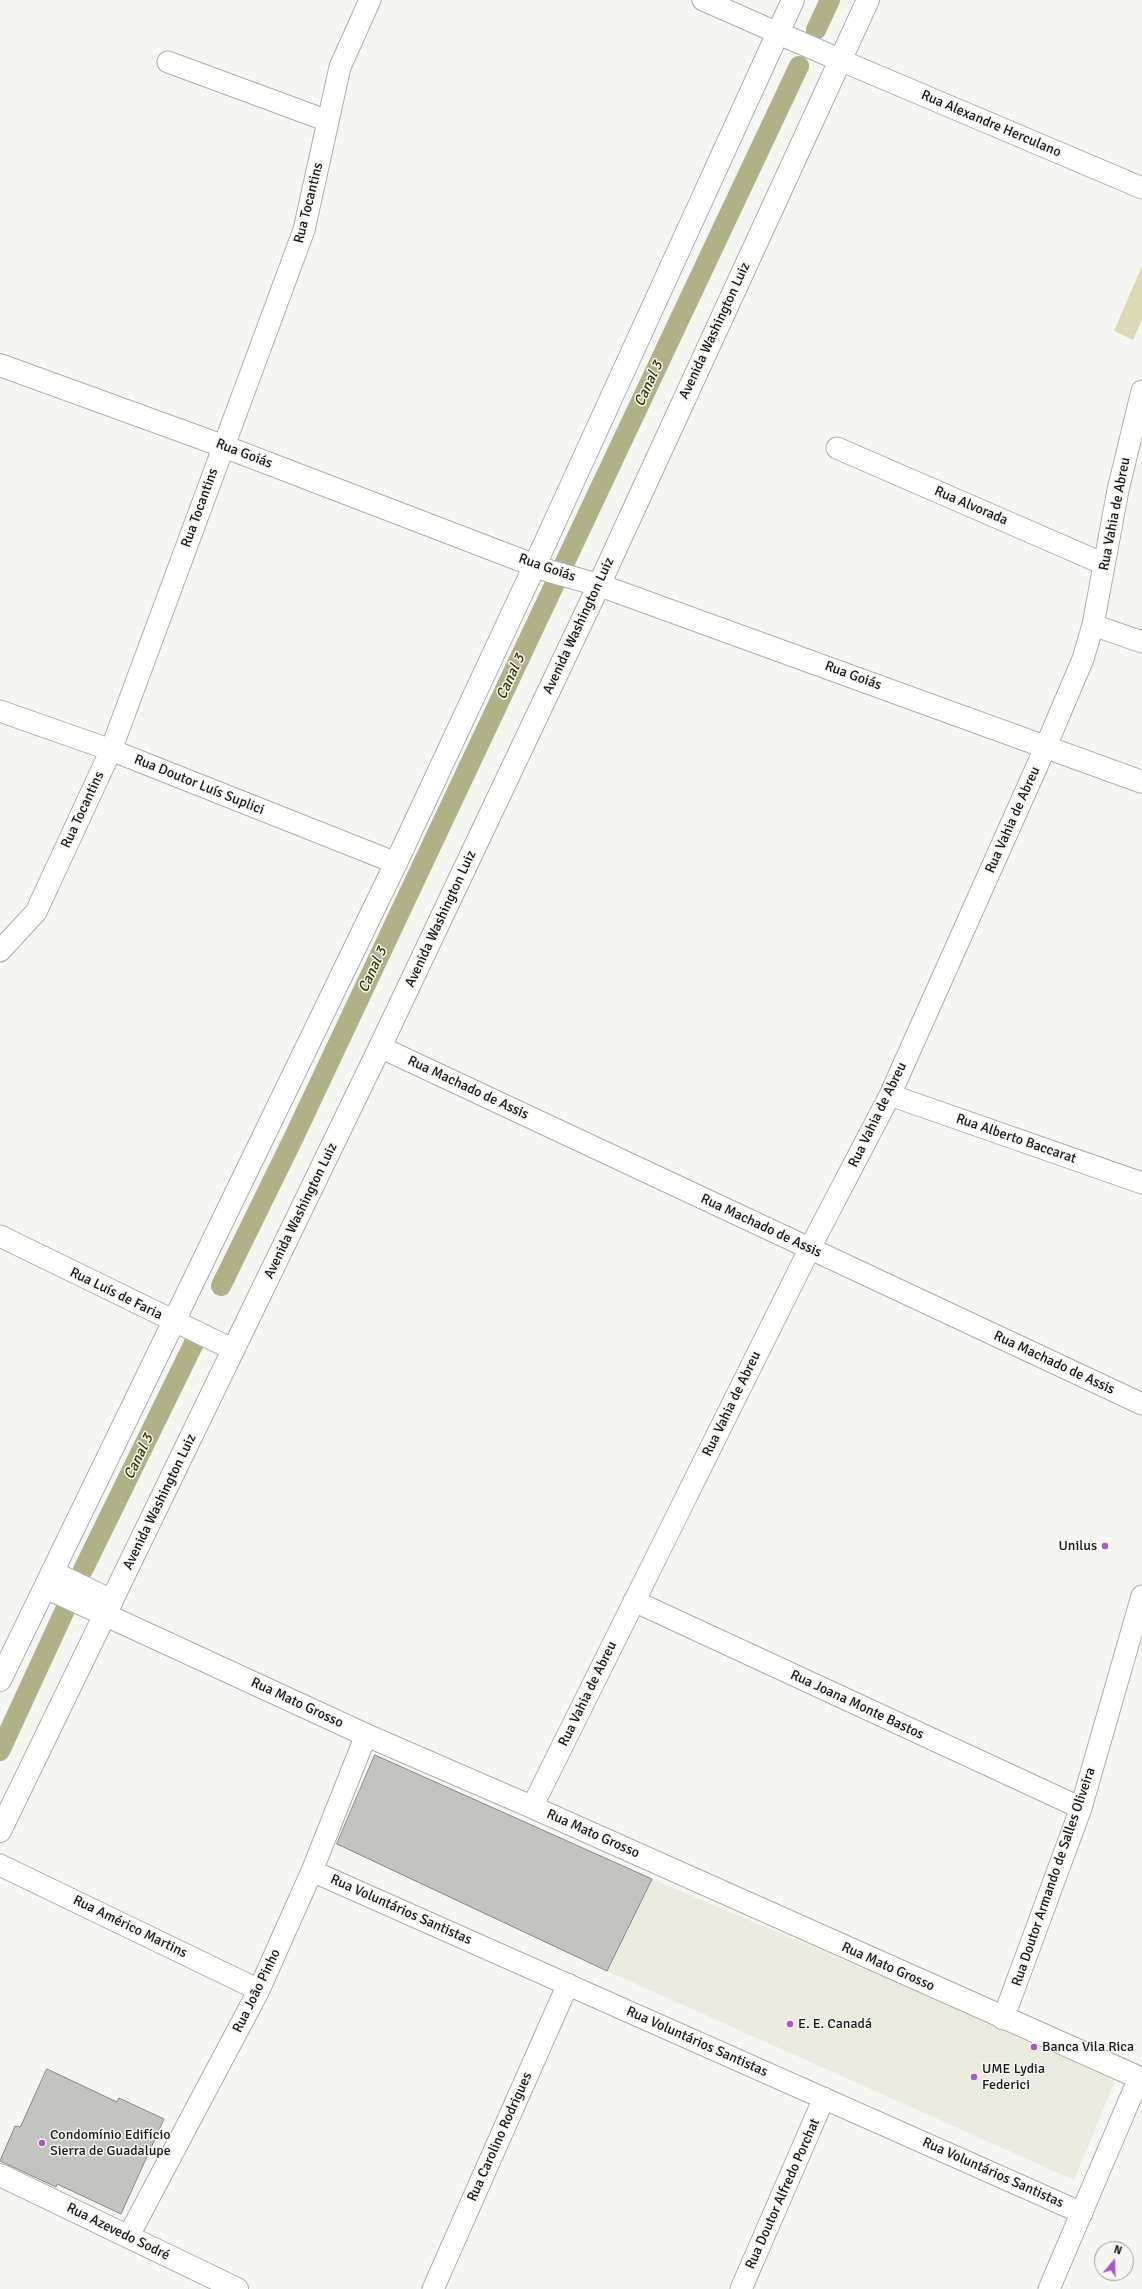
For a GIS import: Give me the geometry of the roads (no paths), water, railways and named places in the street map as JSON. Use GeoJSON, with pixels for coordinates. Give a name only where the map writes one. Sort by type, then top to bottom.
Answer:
{"type":"FeatureCollection","features":[{"type":"Feature","properties":{"kind":"main road"},"geometry":{"type":"LineString","coordinates":[[0,1680],[396,863],[542,568],[784,35],[793,0]]}},
{"type":"Feature","properties":{"kind":"main road","name":"Avenida Washington Luiz"},"geometry":{"type":"LineString","coordinates":[[0,1831],[380,1047],[588,582],[831,56],[868,0]]}},
{"type":"Feature","properties":{"kind":"main road"},"geometry":{"type":"LineString","coordinates":[[784,35],[831,56]]}},
{"type":"Feature","properties":{"kind":"main road","name":"Rua Goiás"},"geometry":{"type":"LineString","coordinates":[[0,365],[223,446],[542,568],[588,582],[1046,746],[1142,782]]}},
{"type":"Feature","properties":{"kind":"main road","name":"Rua Mato Grosso"},"geometry":{"type":"LineString","coordinates":[[49,1580],[366,1735],[532,1807],[1004,2019],[1140,2078]]}},
{"type":"Feature","properties":{"kind":"main road","name":"Rua Azevedo Sodré"},"geometry":{"type":"LineString","coordinates":[[0,2175],[228,2287]]}},
{"type":"Feature","properties":{"kind":"street","name":"Rua Tocantins"},"geometry":{"type":"LineString","coordinates":[[0,951],[36,912],[112,750],[304,230],[340,67],[370,0]]}},
{"type":"Feature","properties":{"kind":"street"},"geometry":{"type":"LineString","coordinates":[[703,0],[784,35]]}},
{"type":"Feature","properties":{"kind":"street","name":"Rua Alexandre Herculano"},"geometry":{"type":"LineString","coordinates":[[831,56],[1142,188]]}},
{"type":"Feature","properties":{"kind":"street"},"geometry":{"type":"LineString","coordinates":[[168,62],[328,121]]}},
{"type":"Feature","properties":{"kind":"street","name":"Rua Vahia de Abreu"},"geometry":{"type":"LineString","coordinates":[[532,1807],[810,1248],[890,1095],[1046,746],[1083,659],[1093,625],[1118,490],[1142,391]]}},
{"type":"Feature","properties":{"kind":"street","name":"Rua Alvorada"},"geometry":{"type":"LineString","coordinates":[[837,448],[1104,564]]}},
{"type":"Feature","properties":{"kind":"street"},"geometry":{"type":"LineString","coordinates":[[1093,625],[1142,642]]}},
{"type":"Feature","properties":{"kind":"street","name":"Rua Doutor Luís Suplici"},"geometry":{"type":"LineString","coordinates":[[0,711],[112,750],[396,863]]}},
{"type":"Feature","properties":{"kind":"street","name":"Rua Machado de Assis"},"geometry":{"type":"LineString","coordinates":[[380,1047],[1142,1404]]}},
{"type":"Feature","properties":{"kind":"street","name":"Rua Alberto Baccarat"},"geometry":{"type":"LineString","coordinates":[[890,1095],[1142,1183]]}},
{"type":"Feature","properties":{"kind":"street","name":"Rua Luís de Faria"},"geometry":{"type":"LineString","coordinates":[[0,1236],[173,1322],[234,1350]]}},
{"type":"Feature","properties":{"kind":"street","name":"Rua Doutor Armando de Salles Oliveira"},"geometry":{"type":"LineString","coordinates":[[1004,2019],[1081,1808],[1142,1596]]}},
{"type":"Feature","properties":{"kind":"street","name":"Rua Joana Monte Bastos"},"geometry":{"type":"LineString","coordinates":[[634,1602],[1081,1808]]}},
{"type":"Feature","properties":{"kind":"street","name":"Rua João Pinho"},"geometry":{"type":"LineString","coordinates":[[128,2237],[259,1990],[312,1871],[366,1735]]}},
{"type":"Feature","properties":{"kind":"street","name":"Rua Américo Martins"},"geometry":{"type":"LineString","coordinates":[[0,1865],[259,1990]]}},
{"type":"Feature","properties":{"kind":"street","name":"Rua Voluntários Santistas"},"geometry":{"type":"LineString","coordinates":[[312,1871],[1082,2212]]}},
{"type":"Feature","properties":{"kind":"street","name":"Rua Carolino Rodrigues"},"geometry":{"type":"LineString","coordinates":[[433,2289],[568,1984]]}},
{"type":"Feature","properties":{"kind":"street"},"geometry":{"type":"LineString","coordinates":[[1049,2289],[1140,2078]]}},
{"type":"Feature","properties":{"kind":"street","name":"Rua Doutor Alfredo Porchat"},"geometry":{"type":"LineString","coordinates":[[741,2289],[824,2098]]}},
{"type":"Feature","properties":{"kind":"waterway","name":"Canal 3"},"geometry":{"type":"LineString","coordinates":[[816,30],[830,0]]}},
{"type":"Feature","properties":{"kind":"waterway","name":"Canal 3"},"geometry":{"type":"LineString","coordinates":[[221,1286],[293,1139],[799,66]]}},
{"type":"Feature","properties":{"kind":"waterway","name":"Canal 3"},"geometry":{"type":"LineString","coordinates":[[83,1570],[194,1343]]}},
{"type":"Feature","properties":{"kind":"waterway","name":"Canal 3"},"geometry":{"type":"LineString","coordinates":[[0,1751],[65,1610]]}},
{"type":"Feature","properties":{"kind":"place","name":"Unilus"},"geometry":{"type":"Point","coordinates":[1105,1546]}},
{"type":"Feature","properties":{"kind":"place","name":"E. E. Canadá"},"geometry":{"type":"Point","coordinates":[790,2024]}},
{"type":"Feature","properties":{"kind":"place","name":"Banca Vila Rica"},"geometry":{"type":"Point","coordinates":[1034,2047]}},
{"type":"Feature","properties":{"kind":"place","name":"UME Lydia Federici"},"geometry":{"type":"Point","coordinates":[974,2077]}},
{"type":"Feature","properties":{"kind":"place","name":"Condomínio Edifício Sierra de Guadalupe"},"geometry":{"type":"Point","coordinates":[42,2143]}}]}
